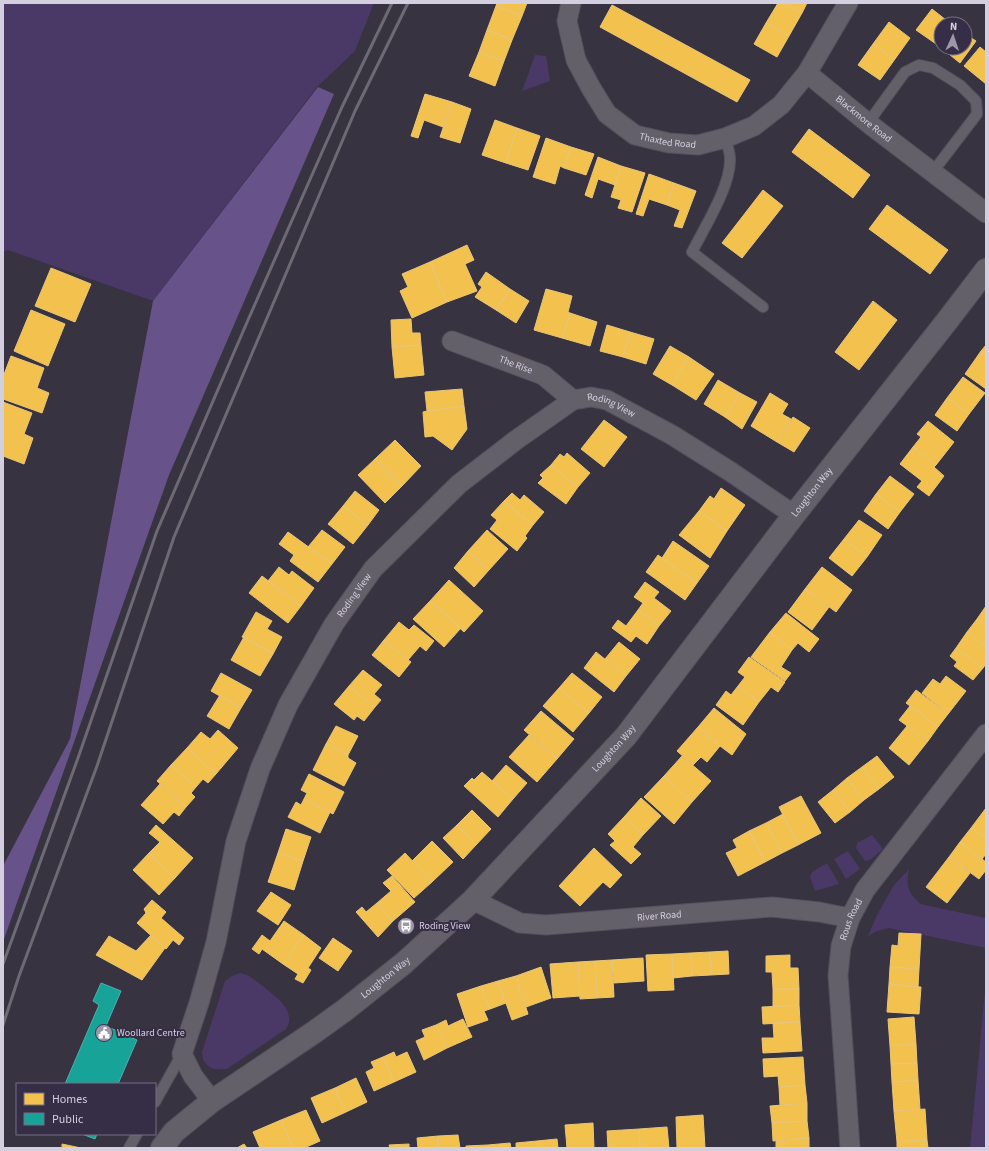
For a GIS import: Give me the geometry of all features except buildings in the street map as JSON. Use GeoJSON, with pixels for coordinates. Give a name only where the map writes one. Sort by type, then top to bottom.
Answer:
{"type":"FeatureCollection","features":[{"type":"Feature","properties":{"kind":"street","name":"Thaxted Road"},"geometry":{"type":"LineString","coordinates":[[571,3],[567,21],[576,60],[607,114],[635,135],[669,143],[698,145],[725,138],[754,126],[776,109],[807,73]]}},
{"type":"Feature","properties":{"kind":"street"},"geometry":{"type":"LineString","coordinates":[[807,73],[848,3]]}},
{"type":"Feature","properties":{"kind":"street","name":"Blackmore Road"},"geometry":{"type":"LineString","coordinates":[[807,73],[868,123],[986,213]]}},
{"type":"Feature","properties":{"kind":"street","name":"Loughton Way"},"geometry":{"type":"LineString","coordinates":[[162,1148],[174,1132],[212,1101],[314,1033],[404,963],[473,900],[626,736],[794,515],[986,270]]}},
{"type":"Feature","properties":{"kind":"street","name":"The Rise"},"geometry":{"type":"LineString","coordinates":[[452,341],[543,375],[574,400]]}},
{"type":"Feature","properties":{"kind":"street","name":"Roding View"},"geometry":{"type":"LineString","coordinates":[[182,1054],[199,1003],[216,942],[236,841],[260,769],[288,705],[334,624],[372,569],[459,484],[516,440],[574,400],[591,396],[607,400],[672,435],[731,472],[794,515]]}},
{"type":"Feature","properties":{"kind":"street","name":"Rous Road"},"geometry":{"type":"LineString","coordinates":[[850,1148],[838,975],[841,946],[850,918],[865,890],[986,734]]}},
{"type":"Feature","properties":{"kind":"street","name":"River Road"},"geometry":{"type":"LineString","coordinates":[[473,900],[520,922],[546,925],[772,908],[819,912],[850,918]]}},
{"type":"Feature","properties":{"kind":"street"},"geometry":{"type":"LineString","coordinates":[[182,1054],[193,1076],[212,1101]]}},
{"type":"Feature","properties":{"kind":"lane"},"geometry":{"type":"LineString","coordinates":[[868,123],[905,72],[919,65],[933,68],[960,85],[976,101],[976,114],[932,173]]}},
{"type":"Feature","properties":{"kind":"lane"},"geometry":{"type":"LineString","coordinates":[[725,138],[730,158],[729,175],[721,196],[692,252],[763,307]]}},
{"type":"Feature","properties":{"kind":"lane"},"geometry":{"type":"LineString","coordinates":[[156,1100],[182,1054]]}},
{"type":"Feature","properties":{"kind":"lane"},"geometry":{"type":"LineString","coordinates":[[129,1148],[136,1135]]}},
{"type":"Feature","properties":{"kind":"shaded area"},"geometry":{"type":"Polygon","coordinates":[[[3,3],[374,3],[355,51],[317,87],[153,301],[8,250],[3,252],[3,3]]]}},
{"type":"Feature","properties":{"kind":"shaded area"},"geometry":{"type":"Polygon","coordinates":[[[535,55],[546,56],[550,81],[522,91],[535,55]]]}},
{"type":"Feature","properties":{"kind":"shaded area"},"geometry":{"type":"Polygon","coordinates":[[[318,87],[334,94],[169,475],[3,942],[3,866],[70,739],[153,301],[318,87]]]}},
{"type":"Feature","properties":{"kind":"shaded area"},"geometry":{"type":"Polygon","coordinates":[[[872,835],[883,849],[870,860],[865,861],[856,848],[857,843],[872,835]]]}},
{"type":"Feature","properties":{"kind":"shaded area"},"geometry":{"type":"Polygon","coordinates":[[[848,851],[860,869],[846,879],[834,859],[848,851]]]}},
{"type":"Feature","properties":{"kind":"shaded area"},"geometry":{"type":"Polygon","coordinates":[[[827,863],[839,884],[815,891],[810,877],[812,872],[827,863]]]}},
{"type":"Feature","properties":{"kind":"shaded area"},"geometry":{"type":"Polygon","coordinates":[[[909,869],[908,888],[920,904],[986,918],[986,948],[889,928],[877,931],[868,936],[877,915],[894,885],[909,869]]]}},
{"type":"Feature","properties":{"kind":"shaded area"},"geometry":{"type":"Polygon","coordinates":[[[240,973],[253,978],[280,1000],[287,1011],[289,1022],[286,1029],[227,1069],[214,1069],[208,1066],[203,1060],[202,1052],[225,981],[240,973]]]}},
{"type":"Feature","properties":{"kind":"shaded area"},"geometry":{"type":"Polygon","coordinates":[[[986,980],[986,1148],[970,1148],[986,980]]]}},
{"type":"Feature","properties":{"kind":"railway"},"geometry":{"type":"LineString","coordinates":[[3,964],[78,758],[157,531],[342,107],[392,3]]}},
{"type":"Feature","properties":{"kind":"railway"},"geometry":{"type":"LineString","coordinates":[[3,1025],[19,976],[97,766],[174,537],[355,111],[408,3]]}},
{"type":"Feature","properties":{"kind":"place","name":"Roding View"},"geometry":{"type":"Point","coordinates":[406,926]}},
{"type":"Feature","properties":{"kind":"place","name":"Woollard Centre"},"geometry":{"type":"Point","coordinates":[104,1033]}}]}
